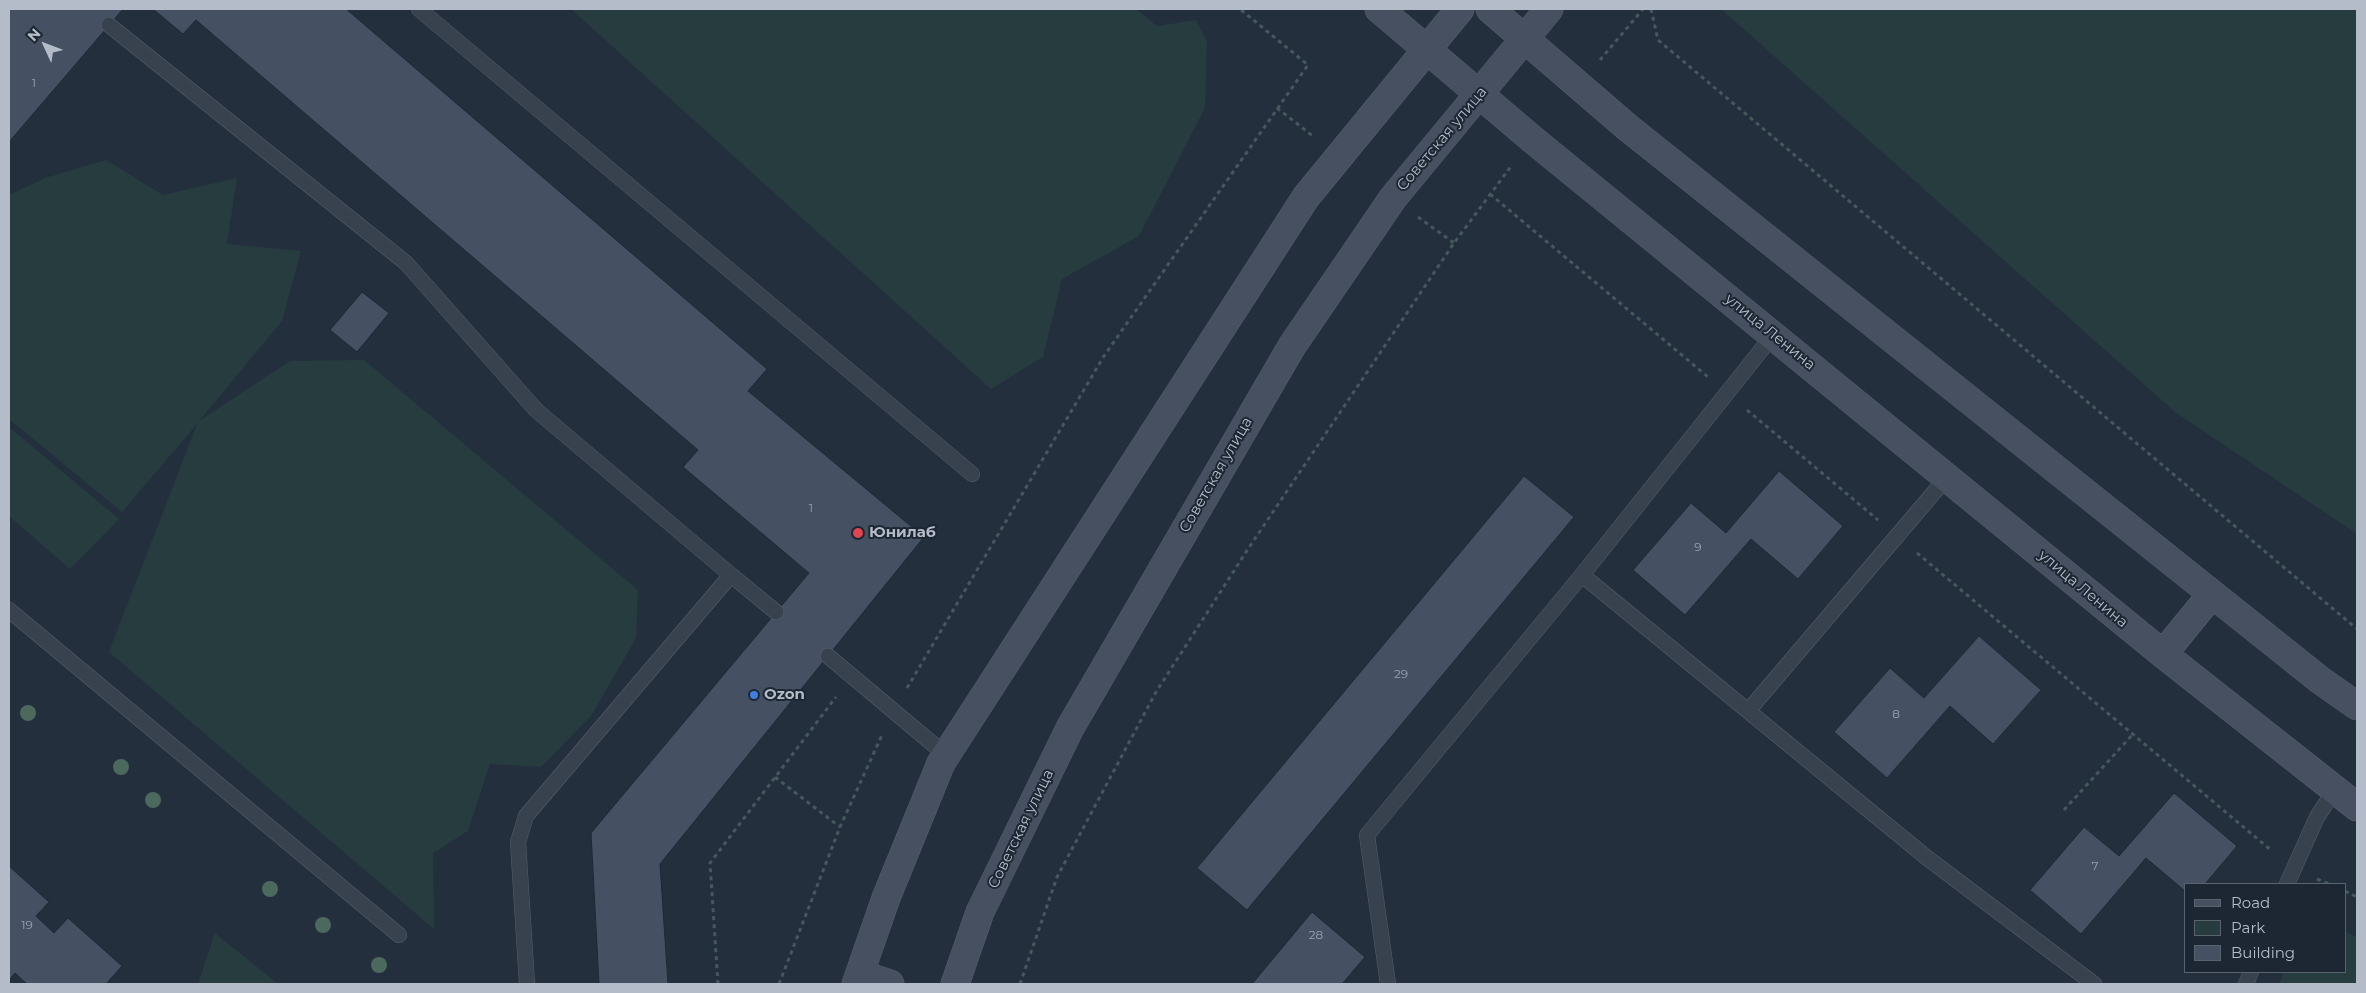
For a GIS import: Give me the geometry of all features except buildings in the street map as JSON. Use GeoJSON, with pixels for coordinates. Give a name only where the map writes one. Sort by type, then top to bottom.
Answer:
{"type":"FeatureCollection","features":[{"type":"Feature","properties":{"kind":"street","name":"улица Ленина"},"geometry":{"type":"LineString","coordinates":[[1379,9],[1532,139],[1948,476],[2163,654],[2334,792],[2357,808]]}},
{"type":"Feature","properties":{"kind":"street"},"geometry":{"type":"LineString","coordinates":[[890,984],[858,979],[886,898],[941,763],[1306,197],[1460,9]]}},
{"type":"Feature","properties":{"kind":"street"},"geometry":{"type":"LineString","coordinates":[[1490,9],[1627,127],[2010,430],[2320,680],[2357,706]]}},
{"type":"Feature","properties":{"kind":"street","name":"Советская улица"},"geometry":{"type":"LineString","coordinates":[[955,984],[980,912],[1070,728],[1292,346],[1393,198],[1549,9]]}},
{"type":"Feature","properties":{"kind":"street"},"geometry":{"type":"LineString","coordinates":[[2163,654],[2212,594]]}},
{"type":"Feature","properties":{"kind":"lane"},"geometry":{"type":"LineString","coordinates":[[419,9],[972,474]]}},
{"type":"Feature","properties":{"kind":"lane"},"geometry":{"type":"LineString","coordinates":[[109,25],[406,263],[536,410],[776,612]]}},
{"type":"Feature","properties":{"kind":"lane"},"geometry":{"type":"LineString","coordinates":[[1388,984],[1367,835],[1582,575],[1774,334]]}},
{"type":"Feature","properties":{"kind":"lane"},"geometry":{"type":"LineString","coordinates":[[1748,711],[1948,476]]}},
{"type":"Feature","properties":{"kind":"lane"},"geometry":{"type":"LineString","coordinates":[[528,984],[518,842],[526,816],[731,575]]}},
{"type":"Feature","properties":{"kind":"lane"},"geometry":{"type":"LineString","coordinates":[[1582,575],[1926,857],[2094,984]]}},
{"type":"Feature","properties":{"kind":"lane"},"geometry":{"type":"LineString","coordinates":[[9,610],[399,935]]}},
{"type":"Feature","properties":{"kind":"lane"},"geometry":{"type":"LineString","coordinates":[[828,656],[946,755]]}},
{"type":"Feature","properties":{"kind":"lane"},"geometry":{"type":"LineString","coordinates":[[2286,883],[2317,817],[2334,792]]}},
{"type":"Feature","properties":{"kind":"path"},"geometry":{"type":"LineString","coordinates":[[779,984],[840,827],[893,711],[1104,356],[1308,65],[1240,9]]}},
{"type":"Feature","properties":{"kind":"path"},"geometry":{"type":"LineString","coordinates":[[1578,85],[1643,9]]}},
{"type":"Feature","properties":{"kind":"path"},"geometry":{"type":"LineString","coordinates":[[1651,9],[1658,40],[2357,629]]}},
{"type":"Feature","properties":{"kind":"path"},"geometry":{"type":"LineString","coordinates":[[1020,984],[1057,877],[1156,692],[1248,549],[1454,242],[1532,139]]}},
{"type":"Feature","properties":{"kind":"path"},"geometry":{"type":"LineString","coordinates":[[1393,198],[1454,242]]}},
{"type":"Feature","properties":{"kind":"path"},"geometry":{"type":"LineString","coordinates":[[718,984],[710,863],[852,676]]}},
{"type":"Feature","properties":{"kind":"path"},"geometry":{"type":"LineString","coordinates":[[2064,810],[2133,734]]}},
{"type":"Feature","properties":{"kind":"path"},"geometry":{"type":"LineString","coordinates":[[775,777],[840,827]]}},
{"type":"Feature","properties":{"kind":"green space"},"geometry":{"type":"Polygon","coordinates":[[[571,9],[1136,9],[1157,26],[1196,20],[1207,41],[1205,108],[1139,236],[1062,279],[1043,357],[991,389],[571,9]]]}},
{"type":"Feature","properties":{"kind":"green space"},"geometry":{"type":"Polygon","coordinates":[[[1721,9],[2357,9],[2357,534],[2175,412],[1721,9]]]}},
{"type":"Feature","properties":{"kind":"green space"},"geometry":{"type":"Polygon","coordinates":[[[106,160],[163,195],[237,178],[227,244],[301,251],[282,321],[199,421],[290,361],[364,360],[638,590],[636,638],[591,716],[541,767],[490,764],[468,831],[433,853],[434,929],[109,652],[197,424],[122,512],[9,419],[9,195],[45,178],[106,160]]]}},
{"type":"Feature","properties":{"kind":"green space"},"geometry":{"type":"Polygon","coordinates":[[[9,427],[119,519],[70,569],[9,516],[9,427]]]}},
{"type":"Feature","properties":{"kind":"green space"},"geometry":{"type":"Polygon","coordinates":[[[2346,932],[2357,937],[2357,984],[2279,984],[2284,973],[2346,973],[2346,932]]]}},
{"type":"Feature","properties":{"kind":"green space"},"geometry":{"type":"Polygon","coordinates":[[[215,933],[278,984],[198,984],[215,933]]]}},
{"type":"Feature","properties":{"kind":"place","name":"Юнилаб"},"geometry":{"type":"Point","coordinates":[858,533]}},
{"type":"Feature","properties":{"kind":"place","name":"Ozon"},"geometry":{"type":"Point","coordinates":[754,695]}}]}
